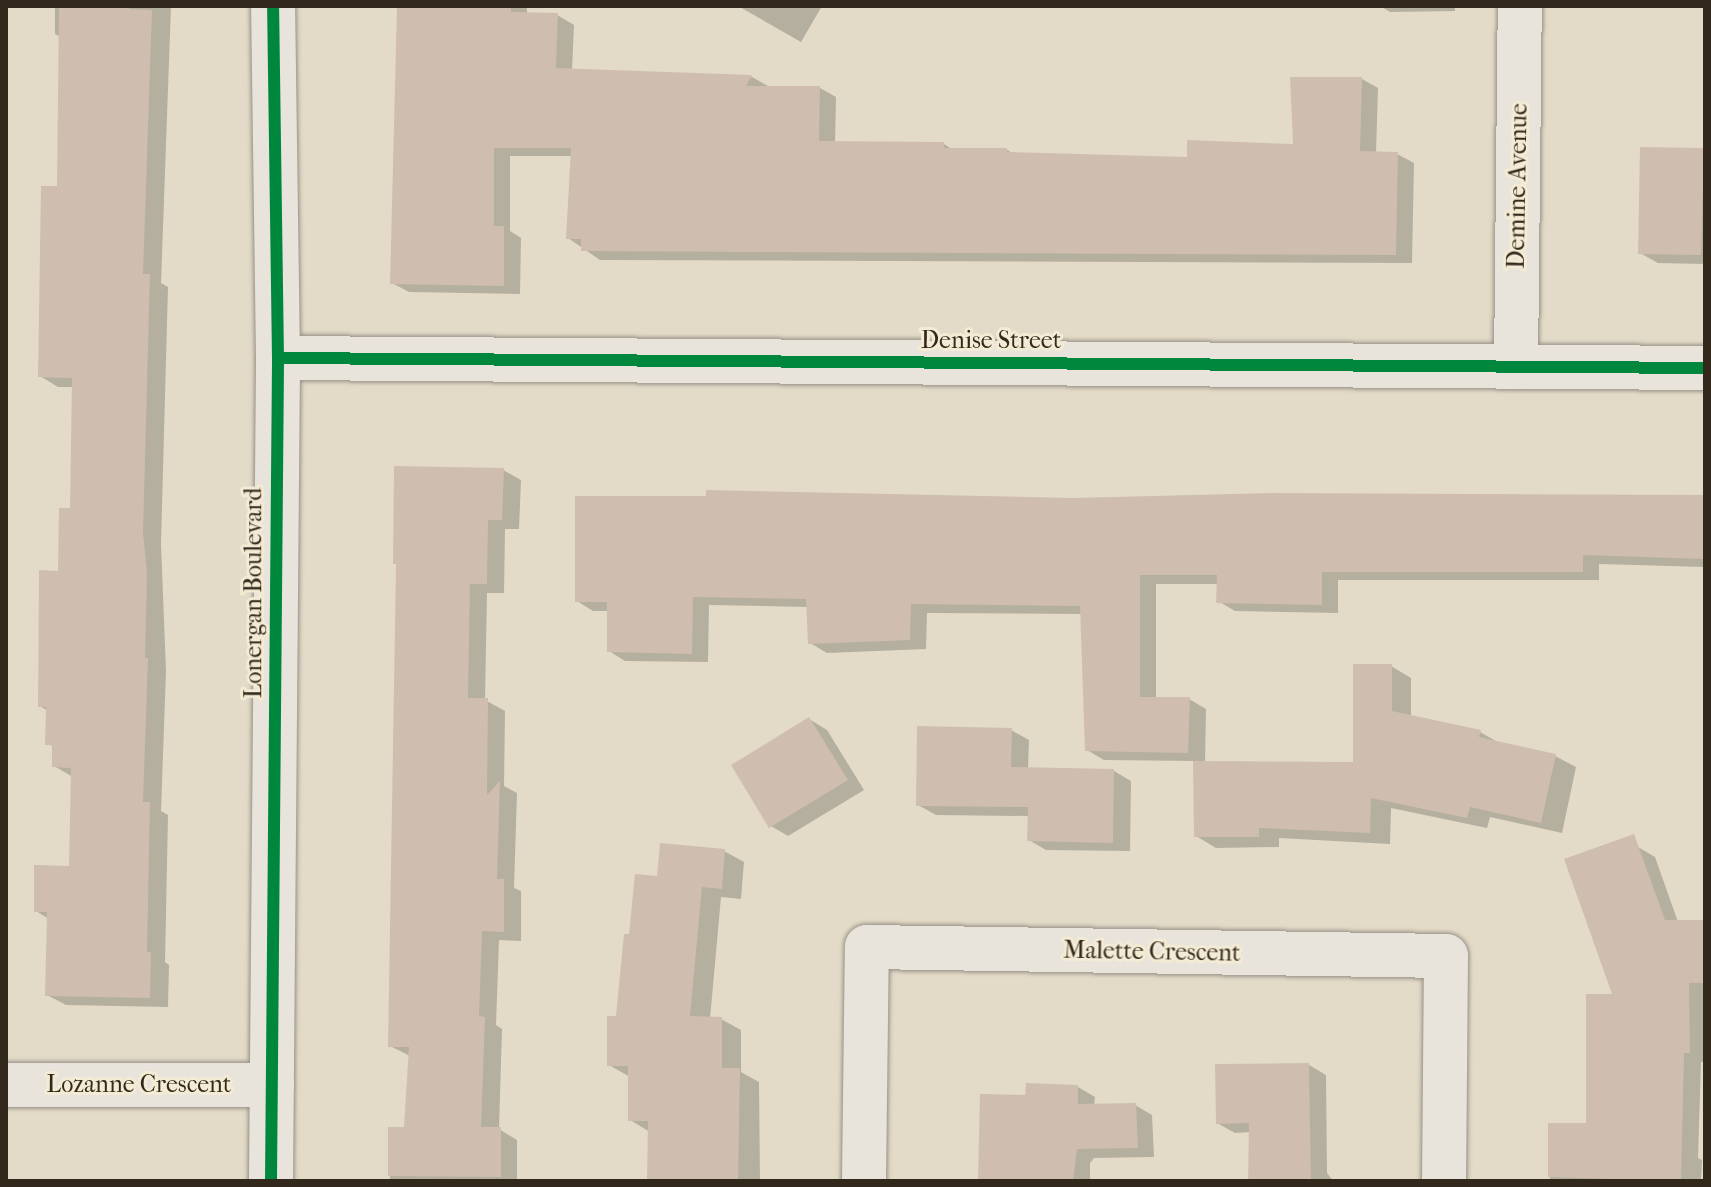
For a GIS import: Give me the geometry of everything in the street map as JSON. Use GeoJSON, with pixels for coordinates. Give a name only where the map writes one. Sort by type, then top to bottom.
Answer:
{"type":"FeatureCollection","features":[{"type":"Feature","properties":{"kind":"street","name":"Lonergan Boulevard"},"geometry":{"type":"LineString","coordinates":[[271,1181],[278,358],[273,6]]}},
{"type":"Feature","properties":{"kind":"street","name":"Demine Avenue"},"geometry":{"type":"LineString","coordinates":[[1516,367],[1520,6]]}},
{"type":"Feature","properties":{"kind":"street","name":"Denise Street"},"geometry":{"type":"LineString","coordinates":[[278,358],[1705,368]]}},
{"type":"Feature","properties":{"kind":"street","name":"Malette Crescent"},"geometry":{"type":"LineString","coordinates":[[864,1181],[867,947],[1446,956],[1444,1181]]}},
{"type":"Feature","properties":{"kind":"street","name":"Lozanne Crescent"},"geometry":{"type":"LineString","coordinates":[[6,1085],[272,1085]]}},
{"type":"Feature","properties":{"kind":"building"},"geometry":{"type":"Polygon","coordinates":[[[59,6],[130,6],[129,9],[152,10],[143,274],[150,274],[143,532],[147,573],[145,658],[148,658],[143,802],[150,802],[147,952],[151,952],[150,998],[45,996],[47,912],[34,912],[34,865],[69,866],[71,768],[52,767],[52,745],[45,745],[46,707],[38,707],[39,570],[58,571],[59,508],[70,508],[72,378],[38,377],[41,186],[57,186],[59,6]]]}},
{"type":"Feature","properties":{"kind":"building"},"geometry":{"type":"Polygon","coordinates":[[[397,6],[511,6],[511,12],[558,13],[556,68],[752,75],[746,86],[820,86],[819,141],[944,142],[944,148],[1007,148],[1007,152],[1187,157],[1187,140],[1293,144],[1290,77],[1362,77],[1360,151],[1398,152],[1396,255],[581,251],[581,239],[566,239],[571,148],[494,148],[494,226],[504,226],[504,286],[390,284],[397,6]]]}},
{"type":"Feature","properties":{"kind":"building"},"geometry":{"type":"Polygon","coordinates":[[[1640,147],[1704,148],[1701,255],[1638,254],[1640,147]]]}},
{"type":"Feature","properties":{"kind":"building"},"geometry":{"type":"Polygon","coordinates":[[[394,466],[504,468],[502,520],[488,520],[487,584],[470,584],[468,698],[488,698],[487,795],[500,781],[497,879],[504,879],[504,932],[482,931],[479,1016],[485,1017],[481,1127],[501,1127],[501,1177],[388,1176],[388,1127],[404,1127],[409,1047],[388,1047],[396,564],[393,564],[394,466]]]}},
{"type":"Feature","properties":{"kind":"building"},"geometry":{"type":"Polygon","coordinates":[[[706,490],[1073,498],[1275,493],[1705,495],[1704,559],[1583,555],[1583,572],[1322,572],[1322,605],[1216,603],[1217,575],[1140,575],[1140,697],[1190,697],[1188,753],[1085,751],[1080,606],[911,604],[910,640],[808,644],[806,599],[693,597],[692,654],[607,652],[607,602],[575,602],[575,496],[706,496],[706,490]]]}},
{"type":"Feature","properties":{"kind":"building"},"geometry":{"type":"Polygon","coordinates":[[[1353,664],[1392,664],[1392,711],[1481,730],[1479,737],[1556,754],[1541,823],[1470,807],[1467,818],[1371,798],[1370,833],[1259,828],[1259,837],[1194,837],[1193,761],[1353,762],[1353,664]]]}},
{"type":"Feature","properties":{"kind":"building"},"geometry":{"type":"Polygon","coordinates":[[[809,717],[848,780],[769,828],[731,765],[809,717]]]}},
{"type":"Feature","properties":{"kind":"building"},"geometry":{"type":"Polygon","coordinates":[[[917,726],[1012,728],[1011,767],[1114,769],[1113,843],[1027,841],[1028,807],[916,806],[917,726]]]}},
{"type":"Feature","properties":{"kind":"building"},"geometry":{"type":"Polygon","coordinates":[[[1634,834],[1665,920],[1705,920],[1705,983],[1689,983],[1690,1053],[1684,1053],[1681,1181],[1548,1177],[1548,1123],[1586,1123],[1586,994],[1612,994],[1564,859],[1634,834]]]}},
{"type":"Feature","properties":{"kind":"building"},"geometry":{"type":"Polygon","coordinates":[[[660,843],[725,849],[722,889],[702,887],[690,1016],[722,1017],[722,1068],[740,1068],[738,1181],[647,1181],[648,1121],[628,1121],[628,1066],[607,1066],[607,1016],[616,1016],[624,934],[629,934],[635,874],[657,876],[660,843]]]}},
{"type":"Feature","properties":{"kind":"building"},"geometry":{"type":"Polygon","coordinates":[[[1309,1063],[1311,1181],[1248,1181],[1249,1123],[1216,1124],[1215,1064],[1309,1063]]]}},
{"type":"Feature","properties":{"kind":"building"},"geometry":{"type":"Polygon","coordinates":[[[1026,1083],[1078,1085],[1078,1104],[1136,1103],[1138,1148],[1077,1149],[1073,1181],[978,1181],[980,1094],[1025,1095],[1026,1083]]]}},
{"type":"Feature","properties":{"kind":"cycle path"},"geometry":{"type":"LineString","coordinates":[[271,1181],[278,358],[273,6]]}},
{"type":"Feature","properties":{"kind":"cycle path"},"geometry":{"type":"LineString","coordinates":[[278,358],[1705,368]]}}]}
